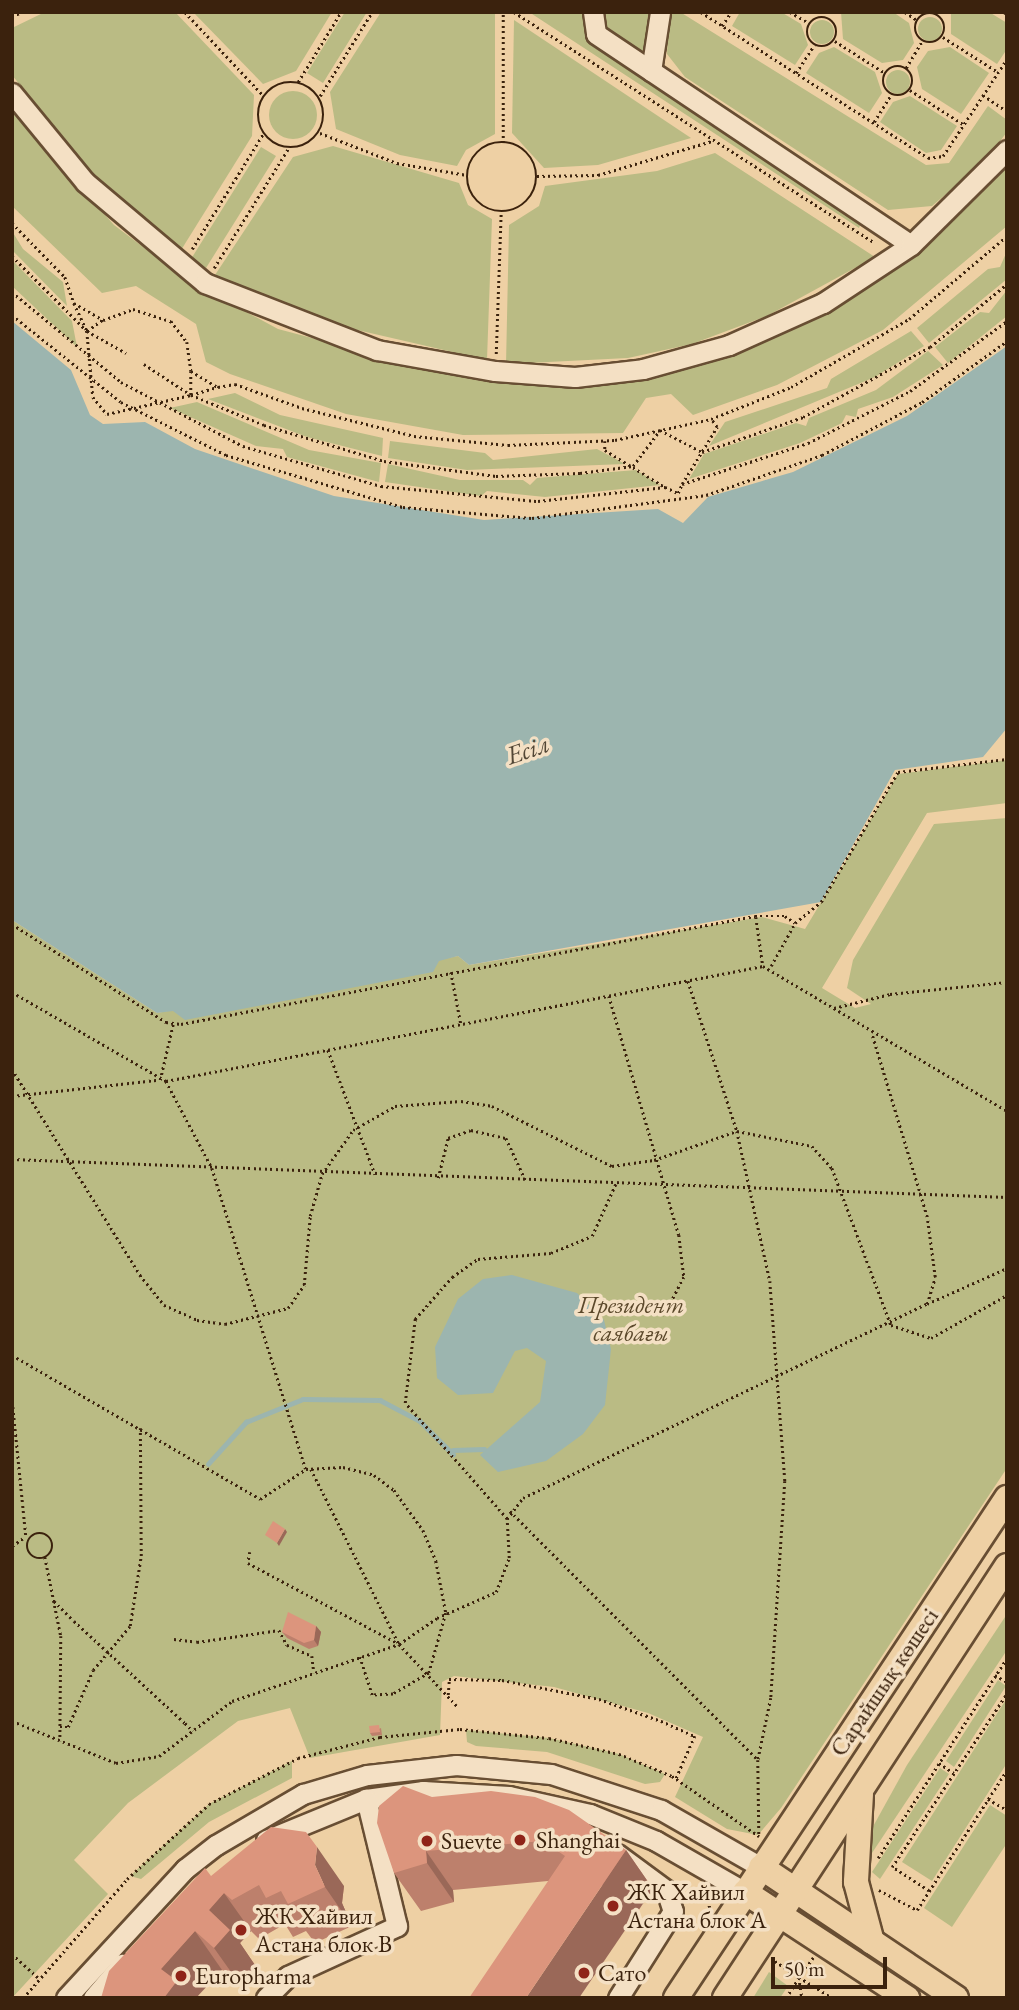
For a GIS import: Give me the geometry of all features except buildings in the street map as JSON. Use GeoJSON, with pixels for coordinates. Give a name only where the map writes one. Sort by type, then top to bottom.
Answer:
{"type":"FeatureCollection","features":[{"type":"Feature","properties":{"kind":"main road","name":"Сарайшық көшесі"},"geometry":{"type":"LineString","coordinates":[[676,1998],[1007,1498]]}},
{"type":"Feature","properties":{"kind":"main road","name":"Сарайшық көшесі"},"geometry":{"type":"LineString","coordinates":[[725,1998],[1007,1566]]}},
{"type":"Feature","properties":{"kind":"main road"},"geometry":{"type":"LineString","coordinates":[[862,1788],[856,1882],[872,1942]]}},
{"type":"Feature","properties":{"kind":"main road"},"geometry":{"type":"LineString","coordinates":[[761,1867],[956,1998]]}},
{"type":"Feature","properties":{"kind":"main road"},"geometry":{"type":"LineString","coordinates":[[745,1892],[907,1998]]}},
{"type":"Feature","properties":{"kind":"street"},"geometry":{"type":"LineString","coordinates":[[593,12],[596,34],[911,245]]}},
{"type":"Feature","properties":{"kind":"street"},"geometry":{"type":"LineString","coordinates":[[651,71],[660,12]]}},
{"type":"Feature","properties":{"kind":"street"},"geometry":{"type":"LineString","coordinates":[[12,93],[85,182],[181,267],[205,283],[377,350],[495,372],[575,377],[643,369],[729,345],[823,303],[911,245],[1007,150]]}},
{"type":"Feature","properties":{"kind":"street"},"geometry":{"type":"LineString","coordinates":[[66,1998],[186,1869],[216,1845],[303,1794],[367,1775],[456,1765],[551,1774],[661,1810],[761,1867]]}},
{"type":"Feature","properties":{"kind":"street"},"geometry":{"type":"LineString","coordinates":[[93,1998],[197,1886],[283,1831],[366,1799],[460,1791],[548,1802],[656,1841],[745,1892]]}},
{"type":"Feature","properties":{"kind":"street"},"geometry":{"type":"LineString","coordinates":[[266,1998],[288,1976],[397,1926],[366,1799]]}},
{"type":"Feature","properties":{"kind":"street"},"geometry":{"type":"LineString","coordinates":[[374,1830],[397,1825]]}},
{"type":"Feature","properties":{"kind":"street"},"geometry":{"type":"LineString","coordinates":[[594,1842],[666,1890],[673,1911],[618,1998]]}},
{"type":"Feature","properties":{"kind":"path"},"geometry":{"type":"LineString","coordinates":[[12,17],[21,12]]}},
{"type":"Feature","properties":{"kind":"path"},"geometry":{"type":"LineString","coordinates":[[185,12],[264,96]]}},
{"type":"Feature","properties":{"kind":"path"},"geometry":{"type":"LineString","coordinates":[[298,82],[341,12]]}},
{"type":"Feature","properties":{"kind":"path"},"geometry":{"type":"LineString","coordinates":[[320,133],[320,96],[372,12]]}},
{"type":"Feature","properties":{"kind":"path"},"geometry":{"type":"LineString","coordinates":[[503,12],[503,143]]}},
{"type":"Feature","properties":{"kind":"path"},"geometry":{"type":"LineString","coordinates":[[514,12],[869,241],[911,245]]}},
{"type":"Feature","properties":{"kind":"path"},"geometry":{"type":"LineString","coordinates":[[701,12],[928,158],[943,156],[1007,58]]}},
{"type":"Feature","properties":{"kind":"path"},"geometry":{"type":"LineString","coordinates":[[722,26],[731,12]]}},
{"type":"Feature","properties":{"kind":"path"},"geometry":{"type":"LineString","coordinates":[[790,12],[809,24],[831,20]]}},
{"type":"Feature","properties":{"kind":"path"},"geometry":{"type":"LineString","coordinates":[[835,41],[831,20],[836,12]]}},
{"type":"Feature","properties":{"kind":"path"},"geometry":{"type":"LineString","coordinates":[[814,45],[835,41],[885,73],[906,68],[922,41],[918,20],[905,12]]}},
{"type":"Feature","properties":{"kind":"path"},"geometry":{"type":"LineString","coordinates":[[943,37],[941,17],[944,12]]}},
{"type":"Feature","properties":{"kind":"path"},"geometry":{"type":"LineString","coordinates":[[918,20],[928,13],[941,17]]}},
{"type":"Feature","properties":{"kind":"path"},"geometry":{"type":"LineString","coordinates":[[796,73],[814,45],[809,24]]}},
{"type":"Feature","properties":{"kind":"path"},"geometry":{"type":"LineString","coordinates":[[922,41],[943,37],[998,72]]}},
{"type":"Feature","properties":{"kind":"path"},"geometry":{"type":"LineString","coordinates":[[906,68],[913,77],[910,90]]}},
{"type":"Feature","properties":{"kind":"path"},"geometry":{"type":"LineString","coordinates":[[885,73],[883,85],[891,95]]}},
{"type":"Feature","properties":{"kind":"path"},"geometry":{"type":"LineString","coordinates":[[181,267],[263,134],[258,110],[264,96],[276,85],[298,82],[320,96]]}},
{"type":"Feature","properties":{"kind":"path"},"geometry":{"type":"LineString","coordinates":[[873,123],[891,95],[910,90],[963,124]]}},
{"type":"Feature","properties":{"kind":"path"},"geometry":{"type":"LineString","coordinates":[[983,95],[1007,111]]}},
{"type":"Feature","properties":{"kind":"path"},"geometry":{"type":"LineString","coordinates":[[205,283],[288,149],[320,133],[397,163],[467,175]]}},
{"type":"Feature","properties":{"kind":"path"},"geometry":{"type":"LineString","coordinates":[[263,134],[288,149]]}},
{"type":"Feature","properties":{"kind":"path"},"geometry":{"type":"LineString","coordinates":[[537,176],[598,175],[712,141]]}},
{"type":"Feature","properties":{"kind":"path"},"geometry":{"type":"LineString","coordinates":[[503,143],[526,152],[537,176],[526,203],[501,212],[473,198],[467,175],[477,153],[503,143]]}},
{"type":"Feature","properties":{"kind":"path"},"geometry":{"type":"LineString","coordinates":[[495,372],[501,212]]}},
{"type":"Feature","properties":{"kind":"path"},"geometry":{"type":"LineString","coordinates":[[12,256],[87,331],[126,353]]}},
{"type":"Feature","properties":{"kind":"path"},"geometry":{"type":"LineString","coordinates":[[144,364],[191,395],[329,446],[433,469],[506,476],[633,466],[660,430],[702,452],[803,417],[871,383],[930,347],[1007,284]]}},
{"type":"Feature","properties":{"kind":"path"},"geometry":{"type":"LineString","coordinates":[[12,292],[90,361],[157,404],[243,446],[381,486],[538,501],[665,487]]}},
{"type":"Feature","properties":{"kind":"path"},"geometry":{"type":"LineString","coordinates":[[74,303],[87,331],[92,381],[100,410],[116,417],[218,387]]}},
{"type":"Feature","properties":{"kind":"path"},"geometry":{"type":"LineString","coordinates":[[12,315],[92,381],[136,411],[226,455],[403,508],[531,518],[678,500],[822,455],[931,397],[1007,341]]}},
{"type":"Feature","properties":{"kind":"path"},"geometry":{"type":"LineString","coordinates":[[87,331],[103,320]]}},
{"type":"Feature","properties":{"kind":"path"},"geometry":{"type":"LineString","coordinates":[[682,484],[751,465],[858,419],[920,384],[1007,321]]}},
{"type":"Feature","properties":{"kind":"path"},"geometry":{"type":"LineString","coordinates":[[191,371],[191,395]]}},
{"type":"Feature","properties":{"kind":"path"},"geometry":{"type":"LineString","coordinates":[[678,500],[682,484],[718,427],[711,419]]}},
{"type":"Feature","properties":{"kind":"path"},"geometry":{"type":"LineString","coordinates":[[605,441],[605,450],[678,493]]}},
{"type":"Feature","properties":{"kind":"path"},"geometry":{"type":"LineString","coordinates":[[770,967],[795,923],[821,902],[898,772],[1007,759]]}},
{"type":"Feature","properties":{"kind":"path"},"geometry":{"type":"LineString","coordinates":[[12,924],[173,1024],[755,916],[785,916],[795,923]]}},
{"type":"Feature","properties":{"kind":"path"},"geometry":{"type":"LineString","coordinates":[[755,916],[763,965]]}},
{"type":"Feature","properties":{"kind":"path"},"geometry":{"type":"LineString","coordinates":[[12,1096],[166,1081],[763,965],[872,1035],[1007,1111]]}},
{"type":"Feature","properties":{"kind":"path"},"geometry":{"type":"LineString","coordinates":[[451,972],[461,1025]]}},
{"type":"Feature","properties":{"kind":"path"},"geometry":{"type":"LineString","coordinates":[[688,981],[737,1131],[771,1281],[785,1481],[771,1698],[758,1760],[759,1836]]}},
{"type":"Feature","properties":{"kind":"path"},"geometry":{"type":"LineString","coordinates":[[834,1009],[890,994],[1007,982]]}},
{"type":"Feature","properties":{"kind":"path"},"geometry":{"type":"LineString","coordinates":[[12,992],[158,1080]]}},
{"type":"Feature","properties":{"kind":"path"},"geometry":{"type":"LineString","coordinates":[[609,996],[661,1157],[684,1277],[664,1316]]}},
{"type":"Feature","properties":{"kind":"path"},"geometry":{"type":"LineString","coordinates":[[158,1080],[173,1024]]}},
{"type":"Feature","properties":{"kind":"path"},"geometry":{"type":"LineString","coordinates":[[872,1035],[920,1192],[935,1277],[927,1304]]}},
{"type":"Feature","properties":{"kind":"path"},"geometry":{"type":"LineString","coordinates":[[328,1050],[376,1176]]}},
{"type":"Feature","properties":{"kind":"path"},"geometry":{"type":"LineString","coordinates":[[12,1069],[73,1161],[103,1222],[164,1305],[197,1320],[256,1320],[288,1308],[304,1285],[310,1216],[321,1174],[358,1128],[395,1106],[461,1101],[492,1106],[612,1166],[661,1157],[737,1131],[812,1146],[840,1188],[891,1325]]}},
{"type":"Feature","properties":{"kind":"path"},"geometry":{"type":"LineString","coordinates":[[166,1081],[212,1168],[256,1320],[300,1457],[309,1469],[399,1644]]}},
{"type":"Feature","properties":{"kind":"path"},"geometry":{"type":"LineString","coordinates":[[438,1178],[448,1138],[471,1130],[506,1138],[526,1181]]}},
{"type":"Feature","properties":{"kind":"path"},"geometry":{"type":"LineString","coordinates":[[12,1159],[321,1174],[840,1188],[1007,1197]]}},
{"type":"Feature","properties":{"kind":"path"},"geometry":{"type":"LineString","coordinates":[[507,1519],[405,1403],[415,1320],[452,1277],[478,1259],[551,1253],[592,1236],[616,1183]]}},
{"type":"Feature","properties":{"kind":"path"},"geometry":{"type":"LineString","coordinates":[[12,1721],[116,1763],[159,1756],[232,1701],[399,1644],[446,1615],[496,1592],[509,1558],[507,1519],[510,1511],[587,1465],[778,1380],[891,1325],[927,1304],[1007,1268]]}},
{"type":"Feature","properties":{"kind":"path"},"geometry":{"type":"LineString","coordinates":[[891,1325],[931,1338],[1007,1295]]}},
{"type":"Feature","properties":{"kind":"path"},"geometry":{"type":"LineString","coordinates":[[12,1355],[260,1499],[309,1469],[343,1466],[374,1475],[394,1490],[423,1530],[446,1615],[429,1673],[393,1694],[372,1695],[360,1657]]}},
{"type":"Feature","properties":{"kind":"path"},"geometry":{"type":"LineString","coordinates":[[12,1396],[26,1537]]}},
{"type":"Feature","properties":{"kind":"path"},"geometry":{"type":"LineString","coordinates":[[60,1727],[68,1727],[93,1670],[131,1626],[141,1556],[140,1428]]}},
{"type":"Feature","properties":{"kind":"path"},"geometry":{"type":"LineString","coordinates":[[510,1511],[758,1760]]}},
{"type":"Feature","properties":{"kind":"path"},"geometry":{"type":"LineString","coordinates":[[36,1534],[28,1550],[45,1558]]}},
{"type":"Feature","properties":{"kind":"path"},"geometry":{"type":"LineString","coordinates":[[12,1546],[36,1534],[52,1543],[45,1558],[61,1636],[60,1741]]}},
{"type":"Feature","properties":{"kind":"path"},"geometry":{"type":"LineString","coordinates":[[250,1552],[248,1563],[399,1644],[458,1707]]}},
{"type":"Feature","properties":{"kind":"path"},"geometry":{"type":"LineString","coordinates":[[54,1601],[193,1731]]}},
{"type":"Feature","properties":{"kind":"path"},"geometry":{"type":"LineString","coordinates":[[174,1639],[197,1642],[279,1630],[287,1645],[312,1656],[314,1673]]}},
{"type":"Feature","properties":{"kind":"path"},"geometry":{"type":"LineString","coordinates":[[870,1871],[1007,1658]]}},
{"type":"Feature","properties":{"kind":"path"},"geometry":{"type":"LineString","coordinates":[[995,1675],[1007,1682]]}},
{"type":"Feature","properties":{"kind":"path"},"geometry":{"type":"LineString","coordinates":[[448,1695],[449,1679],[502,1680],[599,1699],[662,1721],[695,1736],[676,1779]]}},
{"type":"Feature","properties":{"kind":"path"},"geometry":{"type":"LineString","coordinates":[[929,1891],[892,1867],[1007,1693]]}},
{"type":"Feature","properties":{"kind":"path"},"geometry":{"type":"LineString","coordinates":[[939,1763],[954,1773]]}},
{"type":"Feature","properties":{"kind":"path"},"geometry":{"type":"LineString","coordinates":[[874,1887],[917,1910],[1007,1770]]}},
{"type":"Feature","properties":{"kind":"path"},"geometry":{"type":"LineString","coordinates":[[988,1799],[1007,1810]]}},
{"type":"Feature","properties":{"kind":"path"},"geometry":{"type":"LineString","coordinates":[[709,1921],[701,1916],[716,1889]]}},
{"type":"Feature","properties":{"kind":"path"},"geometry":{"type":"LineString","coordinates":[[786,1998],[817,1952]]}},
{"type":"Feature","properties":{"kind":"path"},"geometry":{"type":"LineString","coordinates":[[12,1954],[40,1979]]}},
{"type":"Feature","properties":{"kind":"path"},"geometry":{"type":"LineString","coordinates":[[775,1961],[833,1998]]}},
{"type":"Feature","properties":{"kind":"path"},"geometry":{"type":"LineString","coordinates":[[799,1977],[802,1998]]}},
{"type":"Feature","properties":{"kind":"green space"},"geometry":{"type":"Polygon","coordinates":[[[45,12],[175,12],[254,95],[252,136],[178,255],[89,171],[12,75],[12,28],[45,12]]]}},
{"type":"Feature","properties":{"kind":"green space"},"geometry":{"type":"Polygon","coordinates":[[[193,12],[332,12],[296,71],[263,84],[193,12]]]}},
{"type":"Feature","properties":{"kind":"green space"},"geometry":{"type":"Polygon","coordinates":[[[345,12],[367,12],[323,83],[307,73],[345,12]]]}},
{"type":"Feature","properties":{"kind":"green space"},"geometry":{"type":"Polygon","coordinates":[[[381,12],[495,12],[495,134],[466,150],[457,166],[400,155],[336,129],[330,92],[381,12]]]}},
{"type":"Feature","properties":{"kind":"green space"},"geometry":{"type":"Polygon","coordinates":[[[529,12],[586,12],[590,40],[862,220],[859,228],[529,12]]]}},
{"type":"Feature","properties":{"kind":"green space"},"geometry":{"type":"Polygon","coordinates":[[[605,12],[654,12],[642,59],[605,32],[605,12]]]}},
{"type":"Feature","properties":{"kind":"green space"},"geometry":{"type":"Polygon","coordinates":[[[669,12],[680,12],[926,165],[949,163],[988,106],[1007,120],[1007,132],[984,162],[932,206],[888,210],[685,77],[667,54],[669,12]]]}},
{"type":"Feature","properties":{"kind":"green space"},"geometry":{"type":"Polygon","coordinates":[[[740,12],[781,12],[801,24],[808,45],[795,65],[732,26],[740,12]]]}},
{"type":"Feature","properties":{"kind":"green space"},"geometry":{"type":"Polygon","coordinates":[[[841,12],[893,12],[909,23],[914,43],[903,60],[882,63],[843,39],[841,12]]]}},
{"type":"Feature","properties":{"kind":"green space"},"geometry":{"type":"Polygon","coordinates":[[[951,12],[989,12],[1007,23],[1007,49],[997,64],[951,34],[951,12]]]}},
{"type":"Feature","properties":{"kind":"green space"},"geometry":{"type":"Polygon","coordinates":[[[930,17],[941,24],[942,29],[935,40],[930,41],[919,34],[918,29],[925,18],[930,17]]]}},
{"type":"Feature","properties":{"kind":"green space"},"geometry":{"type":"Polygon","coordinates":[[[514,20],[691,138],[598,165],[544,168],[512,133],[514,20]]]}},
{"type":"Feature","properties":{"kind":"green space"},"geometry":{"type":"Polygon","coordinates":[[[822,20],[833,27],[834,32],[827,43],[822,44],[811,37],[810,32],[817,21],[822,20]]]}},
{"type":"Feature","properties":{"kind":"green space"},"geometry":{"type":"Polygon","coordinates":[[[834,47],[875,72],[882,93],[869,113],[806,73],[819,53],[834,47]]]}},
{"type":"Feature","properties":{"kind":"green space"},"geometry":{"type":"Polygon","coordinates":[[[950,47],[989,73],[961,114],[922,89],[917,67],[928,51],[950,47]]]}},
{"type":"Feature","properties":{"kind":"green space"},"geometry":{"type":"Polygon","coordinates":[[[898,70],[909,77],[910,82],[903,93],[898,94],[887,87],[886,82],[893,71],[898,70]]]}},
{"type":"Feature","properties":{"kind":"green space"},"geometry":{"type":"Polygon","coordinates":[[[293,91],[310,98],[317,115],[310,132],[293,139],[276,132],[269,115],[276,98],[293,91]]]}},
{"type":"Feature","properties":{"kind":"green space"},"geometry":{"type":"Polygon","coordinates":[[[910,96],[957,126],[941,150],[926,153],[880,122],[893,102],[910,96]]]}},
{"type":"Feature","properties":{"kind":"green space"},"geometry":{"type":"Polygon","coordinates":[[[12,110],[114,225],[187,280],[278,329],[429,369],[535,380],[733,352],[882,277],[926,244],[1007,162],[1007,226],[883,330],[777,385],[693,415],[671,394],[646,398],[623,433],[463,435],[346,414],[230,374],[206,362],[196,324],[136,286],[102,293],[12,206],[12,110]]]}},
{"type":"Feature","properties":{"kind":"green space"},"geometry":{"type":"Polygon","coordinates":[[[333,146],[459,183],[468,205],[492,219],[487,360],[353,329],[215,275],[293,157],[333,146]]]}},
{"type":"Feature","properties":{"kind":"green space"},"geometry":{"type":"Polygon","coordinates":[[[261,147],[276,156],[206,268],[191,259],[261,147]]]}},
{"type":"Feature","properties":{"kind":"green space"},"geometry":{"type":"Polygon","coordinates":[[[715,153],[875,257],[767,316],[692,344],[628,358],[506,364],[509,225],[539,206],[545,186],[657,171],[715,153]]]}},
{"type":"Feature","properties":{"kind":"green space"},"geometry":{"type":"Polygon","coordinates":[[[12,231],[23,249],[63,282],[67,306],[12,250],[12,231]]]}},
{"type":"Feature","properties":{"kind":"green space"},"geometry":{"type":"Polygon","coordinates":[[[1007,251],[1007,279],[929,343],[917,328],[988,269],[1000,267],[1007,251]]]}},
{"type":"Feature","properties":{"kind":"green space"},"geometry":{"type":"Polygon","coordinates":[[[12,260],[72,321],[77,347],[12,286],[12,260]]]}},
{"type":"Feature","properties":{"kind":"green space"},"geometry":{"type":"Polygon","coordinates":[[[1007,290],[1007,316],[948,363],[935,347],[980,312],[989,313],[1007,290]]]}},
{"type":"Feature","properties":{"kind":"green space"},"geometry":{"type":"Polygon","coordinates":[[[911,331],[924,346],[875,377],[709,446],[725,422],[827,388],[831,379],[911,331]]]}},
{"type":"Feature","properties":{"kind":"green space"},"geometry":{"type":"Polygon","coordinates":[[[928,351],[943,365],[893,397],[858,409],[856,417],[846,415],[842,423],[800,443],[689,479],[704,454],[796,423],[806,426],[809,418],[876,390],[928,351]]]}},
{"type":"Feature","properties":{"kind":"green space"},"geometry":{"type":"Polygon","coordinates":[[[235,393],[280,415],[383,438],[382,456],[307,437],[208,399],[235,393]]]}},
{"type":"Feature","properties":{"kind":"green space"},"geometry":{"type":"Polygon","coordinates":[[[197,402],[309,450],[381,463],[379,482],[287,457],[283,449],[256,446],[170,408],[197,402]]]}},
{"type":"Feature","properties":{"kind":"green space"},"geometry":{"type":"Polygon","coordinates":[[[390,441],[485,453],[493,460],[597,449],[625,464],[467,470],[388,458],[390,441]]]}},
{"type":"Feature","properties":{"kind":"green space"},"geometry":{"type":"Polygon","coordinates":[[[388,464],[460,480],[523,480],[530,485],[537,478],[636,470],[660,485],[545,497],[487,491],[481,496],[385,482],[388,464]]]}},
{"type":"Feature","properties":{"kind":"green space","name":"Президент саябағы"},"geometry":{"type":"Polygon","coordinates":[[[1007,760],[1007,803],[927,813],[822,988],[855,1008],[871,1004],[847,988],[853,960],[934,824],[1007,818],[1007,1468],[781,1808],[758,1835],[727,1829],[675,1797],[703,1737],[648,1713],[554,1687],[454,1676],[442,1682],[440,1735],[310,1758],[290,1708],[238,1721],[128,1803],[74,1860],[108,1894],[12,1998],[12,920],[157,1013],[458,956],[469,965],[762,917],[805,929],[898,774],[1007,760]]]}},
{"type":"Feature","properties":{"kind":"green space"},"geometry":{"type":"Polygon","coordinates":[[[1007,1614],[1007,1650],[864,1865],[870,1832],[907,1765],[1007,1614]]]}},
{"type":"Feature","properties":{"kind":"green space"},"geometry":{"type":"Polygon","coordinates":[[[998,1680],[1006,1686],[954,1767],[946,1761],[998,1680]]]}},
{"type":"Feature","properties":{"kind":"green space"},"geometry":{"type":"Polygon","coordinates":[[[1007,1698],[1007,1763],[932,1881],[902,1862],[1007,1698]]]}},
{"type":"Feature","properties":{"kind":"green space"},"geometry":{"type":"Polygon","coordinates":[[[466,1730],[549,1738],[619,1754],[665,1774],[660,1782],[645,1784],[547,1752],[476,1746],[467,1742],[466,1730]]]}},
{"type":"Feature","properties":{"kind":"green space"},"geometry":{"type":"Polygon","coordinates":[[[292,1761],[292,1778],[209,1822],[141,1879],[130,1876],[209,1804],[292,1761]]]}},
{"type":"Feature","properties":{"kind":"green space"},"geometry":{"type":"Polygon","coordinates":[[[940,1768],[949,1774],[880,1879],[872,1872],[940,1768]]]}},
{"type":"Feature","properties":{"kind":"green space"},"geometry":{"type":"Polygon","coordinates":[[[990,1805],[1007,1816],[1007,1843],[952,1927],[924,1908],[990,1805]]]}},
{"type":"Feature","properties":{"kind":"green space"},"geometry":{"type":"Polygon","coordinates":[[[769,1972],[788,1986],[780,1998],[753,1998],[769,1972]]]}},
{"type":"Feature","properties":{"kind":"water","name":"Есіл"},"geometry":{"type":"Polygon","coordinates":[[[12,321],[71,370],[90,415],[103,424],[145,422],[195,449],[334,496],[484,520],[658,509],[683,523],[708,497],[793,472],[907,416],[1007,346],[1007,728],[983,757],[895,770],[821,902],[469,965],[458,956],[439,961],[433,972],[185,1020],[173,1011],[157,1013],[12,920],[12,321]]]}},
{"type":"Feature","properties":{"kind":"water"},"geometry":{"type":"Polygon","coordinates":[[[512,1275],[577,1293],[604,1320],[611,1349],[605,1405],[583,1434],[546,1461],[498,1472],[480,1455],[540,1402],[546,1361],[527,1348],[515,1351],[493,1393],[458,1395],[437,1378],[435,1347],[458,1299],[483,1279],[512,1275]]]}},
{"type":"Feature","properties":{"kind":"waterway"},"geometry":{"type":"LineString","coordinates":[[208,1464],[246,1422],[303,1399],[380,1400],[420,1421],[453,1454]]}},
{"type":"Feature","properties":{"kind":"waterway"},"geometry":{"type":"LineString","coordinates":[[453,1450],[484,1449]]}},
{"type":"Feature","properties":{"kind":"place","name":"Shanghai"},"geometry":{"type":"Point","coordinates":[520,1840]}},
{"type":"Feature","properties":{"kind":"place","name":"Suevte"},"geometry":{"type":"Point","coordinates":[427,1841]}},
{"type":"Feature","properties":{"kind":"place","name":"ЖК Хайвил Астана блок А"},"geometry":{"type":"Point","coordinates":[613,1906]}},
{"type":"Feature","properties":{"kind":"place","name":"ЖК Хайвил Астана блок B"},"geometry":{"type":"Point","coordinates":[241,1930]}},
{"type":"Feature","properties":{"kind":"place","name":"Сато"},"geometry":{"type":"Point","coordinates":[584,1973]}},
{"type":"Feature","properties":{"kind":"place","name":"Europharma"},"geometry":{"type":"Point","coordinates":[181,1976]}}]}
